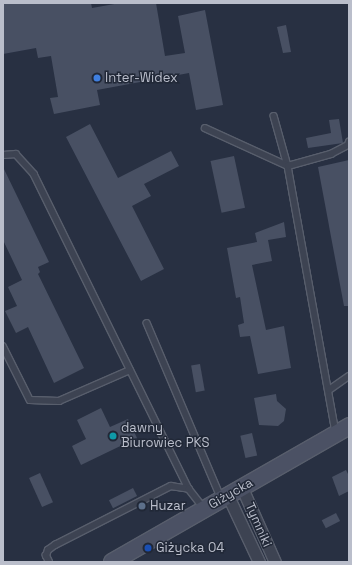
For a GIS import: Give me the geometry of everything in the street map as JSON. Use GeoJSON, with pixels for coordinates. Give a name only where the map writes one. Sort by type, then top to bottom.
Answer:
{"type":"FeatureCollection","features":[{"type":"Feature","properties":{"kind":"street","name":"Giżycka"},"geometry":{"type":"LineString","coordinates":[[112,562],[342,430]]}},
{"type":"Feature","properties":{"kind":"street","name":"Tymniki"},"geometry":{"type":"LineString","coordinates":[[231,494],[259,562]]}},
{"type":"Feature","properties":{"kind":"street","name":"Tymniki"},"geometry":{"type":"LineString","coordinates":[[231,494],[275,562]]}},
{"type":"Feature","properties":{"kind":"lane"},"geometry":{"type":"LineString","coordinates":[[274,116],[288,166],[329,390],[342,430]]}},
{"type":"Feature","properties":{"kind":"lane"},"geometry":{"type":"LineString","coordinates":[[205,128],[288,166],[331,154],[348,145],[349,142]]}},
{"type":"Feature","properties":{"kind":"lane"},"geometry":{"type":"LineString","coordinates":[[3,155],[16,154],[34,174],[189,489],[198,498],[204,509]]}},
{"type":"Feature","properties":{"kind":"lane"},"geometry":{"type":"LineString","coordinates":[[147,323],[231,494]]}},
{"type":"Feature","properties":{"kind":"lane"},"geometry":{"type":"LineString","coordinates":[[3,346],[30,400],[59,401],[130,370]]}},
{"type":"Feature","properties":{"kind":"lane"},"geometry":{"type":"LineString","coordinates":[[329,390],[349,376]]}},
{"type":"Feature","properties":{"kind":"lane"},"geometry":{"type":"LineString","coordinates":[[49,562],[46,556],[48,550],[55,545],[171,486],[189,489]]}},
{"type":"Feature","properties":{"kind":"building"},"geometry":{"type":"Polygon","coordinates":[[[3,3],[91,3],[92,8],[120,3],[156,3],[165,56],[185,53],[178,16],[205,10],[223,105],[196,110],[189,73],[97,90],[100,105],[54,114],[50,98],[58,97],[51,56],[38,58],[36,48],[3,54],[3,3]]]}},
{"type":"Feature","properties":{"kind":"building"},"geometry":{"type":"Polygon","coordinates":[[[286,25],[291,52],[283,53],[277,27],[286,25]]]}},
{"type":"Feature","properties":{"kind":"building"},"geometry":{"type":"Polygon","coordinates":[[[339,119],[343,143],[308,148],[306,138],[331,133],[329,120],[339,119]]]}},
{"type":"Feature","properties":{"kind":"building"},"geometry":{"type":"Polygon","coordinates":[[[90,124],[118,178],[171,151],[179,166],[144,184],[151,196],[132,206],[164,269],[141,281],[66,137],[90,124]]]}},
{"type":"Feature","properties":{"kind":"building"},"geometry":{"type":"Polygon","coordinates":[[[234,156],[245,208],[222,213],[211,161],[234,156]]]}},
{"type":"Feature","properties":{"kind":"building"},"geometry":{"type":"Polygon","coordinates":[[[349,160],[349,306],[344,306],[318,167],[349,160]]]}},
{"type":"Feature","properties":{"kind":"building"},"geometry":{"type":"Polygon","coordinates":[[[3,167],[49,262],[38,267],[40,272],[38,274],[84,368],[54,383],[28,327],[16,333],[5,311],[17,306],[8,287],[22,280],[3,240],[3,167]]]}},
{"type":"Feature","properties":{"kind":"building"},"geometry":{"type":"Polygon","coordinates":[[[284,222],[286,237],[268,240],[272,261],[252,265],[266,330],[284,326],[291,368],[258,374],[250,336],[240,337],[238,325],[244,323],[240,297],[236,298],[227,248],[257,242],[255,233],[284,222]]]}},
{"type":"Feature","properties":{"kind":"building"},"geometry":{"type":"Polygon","coordinates":[[[200,364],[205,391],[196,392],[191,366],[200,364]]]}},
{"type":"Feature","properties":{"kind":"building"},"geometry":{"type":"Polygon","coordinates":[[[276,394],[277,401],[286,409],[284,421],[278,426],[259,425],[254,398],[276,394]]]}},
{"type":"Feature","properties":{"kind":"building","name":"dawny Biurowiec PKS"},"geometry":{"type":"Polygon","coordinates":[[[101,408],[110,427],[128,419],[137,438],[81,465],[72,446],[86,439],[77,420],[101,408]]]}},
{"type":"Feature","properties":{"kind":"building"},"geometry":{"type":"Polygon","coordinates":[[[252,433],[257,455],[245,458],[240,436],[252,433]]]}},
{"type":"Feature","properties":{"kind":"building"},"geometry":{"type":"Polygon","coordinates":[[[346,470],[349,476],[349,491],[339,496],[332,477],[346,470]]]}},
{"type":"Feature","properties":{"kind":"building"},"geometry":{"type":"Polygon","coordinates":[[[40,473],[53,502],[42,507],[29,478],[40,473]]]}},
{"type":"Feature","properties":{"kind":"building"},"geometry":{"type":"Polygon","coordinates":[[[133,488],[137,496],[113,508],[109,500],[133,488]]]}},
{"type":"Feature","properties":{"kind":"building"},"geometry":{"type":"Polygon","coordinates":[[[336,513],[340,521],[326,528],[322,520],[336,513]]]}},
{"type":"Feature","properties":{"kind":"place","name":"Inter-Widex"},"geometry":{"type":"Point","coordinates":[97,78]}},
{"type":"Feature","properties":{"kind":"place","name":"dawny Biurowiec PKS"},"geometry":{"type":"Point","coordinates":[113,436]}},
{"type":"Feature","properties":{"kind":"place","name":"Huzar"},"geometry":{"type":"Point","coordinates":[142,506]}},
{"type":"Feature","properties":{"kind":"place","name":"Giżycka 04"},"geometry":{"type":"Point","coordinates":[148,548]}}]}
